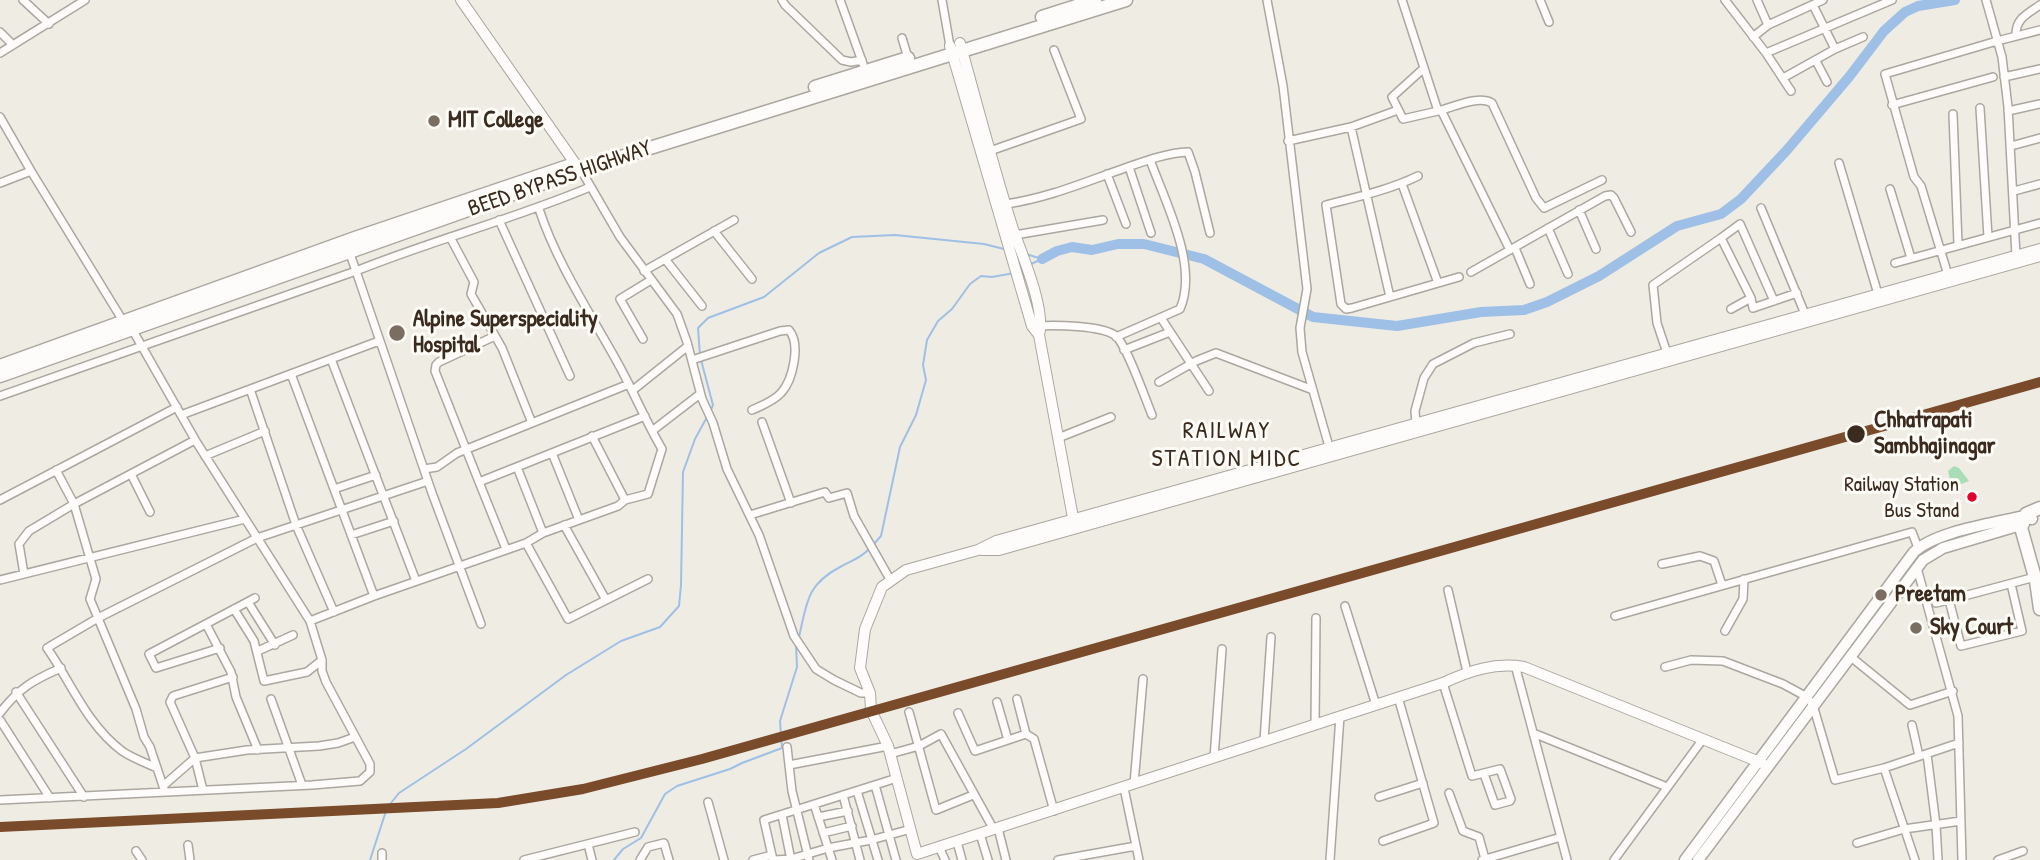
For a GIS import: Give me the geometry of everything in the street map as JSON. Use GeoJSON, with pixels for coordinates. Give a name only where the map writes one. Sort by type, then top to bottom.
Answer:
{"type":"FeatureCollection","features":[{"type":"Feature","properties":{"kind":"main road","name":"BEED BYPASS HIGHWAY"},"geometry":{"type":"LineString","coordinates":[[578,167],[955,46],[1071,4],[1095,0]]}},
{"type":"Feature","properties":{"kind":"main road","name":"BEED BYPASS HIGHWAY"},"geometry":{"type":"LineString","coordinates":[[0,366],[128,325],[864,65],[908,58],[1126,0]]}},
{"type":"Feature","properties":{"kind":"main road","name":"BEED BYPASS HIGHWAY"},"geometry":{"type":"LineString","coordinates":[[0,376],[128,325]]}},
{"type":"Feature","properties":{"kind":"main road"},"geometry":{"type":"LineString","coordinates":[[1698,860],[1769,766],[1810,701],[1918,548],[1940,537],[2030,518]]}},
{"type":"Feature","properties":{"kind":"main road"},"geometry":{"type":"LineString","coordinates":[[1685,860],[1758,761],[1851,657],[1927,556],[2030,518]]}},
{"type":"Feature","properties":{"kind":"main road"},"geometry":{"type":"LineString","coordinates":[[2030,518],[2039,603]]}},
{"type":"Feature","properties":{"kind":"street"},"geometry":{"type":"LineString","coordinates":[[23,0],[49,24]]}},
{"type":"Feature","properties":{"kind":"street"},"geometry":{"type":"LineString","coordinates":[[461,0],[578,167],[620,237],[677,314],[694,359],[701,397],[713,423],[727,470],[750,515],[794,636],[816,669],[834,681],[861,693],[870,693]]}},
{"type":"Feature","properties":{"kind":"street"},"geometry":{"type":"LineString","coordinates":[[782,0],[842,60],[864,65]]}},
{"type":"Feature","properties":{"kind":"street"},"geometry":{"type":"LineString","coordinates":[[840,0],[864,65]]}},
{"type":"Feature","properties":{"kind":"street"},"geometry":{"type":"LineString","coordinates":[[942,0],[1025,279],[1074,523]]}},
{"type":"Feature","properties":{"kind":"street"},"geometry":{"type":"LineString","coordinates":[[1267,0],[1283,86],[1307,289],[1300,328],[1302,352],[1330,451]]}},
{"type":"Feature","properties":{"kind":"street"},"geometry":{"type":"LineString","coordinates":[[1402,0],[1423,69],[1440,111],[1530,284]]}},
{"type":"Feature","properties":{"kind":"street"},"geometry":{"type":"LineString","coordinates":[[1539,0],[1549,22]]}},
{"type":"Feature","properties":{"kind":"street"},"geometry":{"type":"LineString","coordinates":[[1725,0],[1791,91]]}},
{"type":"Feature","properties":{"kind":"street"},"geometry":{"type":"LineString","coordinates":[[1757,0],[1768,25]]}},
{"type":"Feature","properties":{"kind":"street"},"geometry":{"type":"LineString","coordinates":[[1753,37],[1768,25],[1823,0]]}},
{"type":"Feature","properties":{"kind":"street"},"geometry":{"type":"LineString","coordinates":[[1766,53],[1892,0]]}},
{"type":"Feature","properties":{"kind":"street"},"geometry":{"type":"LineString","coordinates":[[1986,0],[1997,41],[2008,111],[2014,191],[2015,256]]}},
{"type":"Feature","properties":{"kind":"street"},"geometry":{"type":"LineString","coordinates":[[0,53],[49,24],[80,1]]}},
{"type":"Feature","properties":{"kind":"street"},"geometry":{"type":"LineString","coordinates":[[1813,5],[1835,49]]}},
{"type":"Feature","properties":{"kind":"street"},"geometry":{"type":"LineString","coordinates":[[2015,36],[2015,27],[2019,21],[2040,5]]}},
{"type":"Feature","properties":{"kind":"street"},"geometry":{"type":"LineString","coordinates":[[1948,275],[1920,186],[1914,177],[1885,74],[2040,30]]}},
{"type":"Feature","properties":{"kind":"street"},"geometry":{"type":"LineString","coordinates":[[0,32],[13,45]]}},
{"type":"Feature","properties":{"kind":"street"},"geometry":{"type":"LineString","coordinates":[[1783,78],[1863,37]]}},
{"type":"Feature","properties":{"kind":"street"},"geometry":{"type":"LineString","coordinates":[[902,38],[908,58]]}},
{"type":"Feature","properties":{"kind":"street"},"geometry":{"type":"LineString","coordinates":[[955,46],[990,151],[1014,240]]}},
{"type":"Feature","properties":{"kind":"street"},"geometry":{"type":"LineString","coordinates":[[990,151],[1081,119],[1054,50]]}},
{"type":"Feature","properties":{"kind":"street"},"geometry":{"type":"LineString","coordinates":[[1816,61],[1827,82]]}},
{"type":"Feature","properties":{"kind":"street"},"geometry":{"type":"LineString","coordinates":[[1423,69],[1392,97],[1403,118],[1486,99],[1492,103],[1536,198],[1544,208],[1602,180]]}},
{"type":"Feature","properties":{"kind":"street"},"geometry":{"type":"LineString","coordinates":[[2004,77],[2040,69]]}},
{"type":"Feature","properties":{"kind":"street"},"geometry":{"type":"LineString","coordinates":[[1892,105],[1993,77]]}},
{"type":"Feature","properties":{"kind":"street"},"geometry":{"type":"LineString","coordinates":[[2008,111],[2040,104]]}},
{"type":"Feature","properties":{"kind":"street"},"geometry":{"type":"LineString","coordinates":[[1980,108],[1988,237]]}},
{"type":"Feature","properties":{"kind":"street"},"geometry":{"type":"LineString","coordinates":[[1288,141],[1351,127],[1398,110]]}},
{"type":"Feature","properties":{"kind":"street"},"geometry":{"type":"LineString","coordinates":[[1953,114],[1958,244]]}},
{"type":"Feature","properties":{"kind":"street"},"geometry":{"type":"LineString","coordinates":[[0,117],[31,171],[142,346],[195,440],[310,621],[326,681],[370,764],[370,772],[360,781],[203,790],[164,789],[84,797],[0,800]]}},
{"type":"Feature","properties":{"kind":"street"},"geometry":{"type":"LineString","coordinates":[[1351,127],[1390,297]]}},
{"type":"Feature","properties":{"kind":"street"},"geometry":{"type":"LineString","coordinates":[[2011,146],[2040,138]]}},
{"type":"Feature","properties":{"kind":"street"},"geometry":{"type":"LineString","coordinates":[[1006,204],[1050,196],[1150,160],[1176,152],[1188,152],[1210,233]]}},
{"type":"Feature","properties":{"kind":"street"},"geometry":{"type":"LineString","coordinates":[[1116,337],[1180,309],[1186,292],[1180,242],[1150,160]]}},
{"type":"Feature","properties":{"kind":"street"},"geometry":{"type":"LineString","coordinates":[[1839,163],[1878,294]]}},
{"type":"Feature","properties":{"kind":"street"},"geometry":{"type":"LineString","coordinates":[[1129,167],[1151,233]]}},
{"type":"Feature","properties":{"kind":"street"},"geometry":{"type":"LineString","coordinates":[[0,183],[31,171]]}},
{"type":"Feature","properties":{"kind":"street"},"geometry":{"type":"LineString","coordinates":[[1107,174],[1126,224]]}},
{"type":"Feature","properties":{"kind":"street"},"geometry":{"type":"LineString","coordinates":[[1418,176],[1402,184],[1326,205],[1341,304],[1346,309],[1352,308],[1459,277]]}},
{"type":"Feature","properties":{"kind":"street"},"geometry":{"type":"LineString","coordinates":[[1402,184],[1438,284]]}},
{"type":"Feature","properties":{"kind":"street"},"geometry":{"type":"LineString","coordinates":[[2014,191],[2040,184]]}},
{"type":"Feature","properties":{"kind":"street"},"geometry":{"type":"LineString","coordinates":[[0,396],[450,237],[538,209],[590,187]]}},
{"type":"Feature","properties":{"kind":"street"},"geometry":{"type":"LineString","coordinates":[[1890,189],[1911,258]]}},
{"type":"Feature","properties":{"kind":"street"},"geometry":{"type":"LineString","coordinates":[[1471,272],[1579,210],[1611,195],[1631,232]]}},
{"type":"Feature","properties":{"kind":"street"},"geometry":{"type":"LineString","coordinates":[[1761,208],[1805,314]]}},
{"type":"Feature","properties":{"kind":"street"},"geometry":{"type":"LineString","coordinates":[[310,621],[526,543],[543,533],[618,506],[625,500],[648,494],[662,449],[544,226],[538,209]]}},
{"type":"Feature","properties":{"kind":"street"},"geometry":{"type":"LineString","coordinates":[[1579,210],[1596,249]]}},
{"type":"Feature","properties":{"kind":"street"},"geometry":{"type":"LineString","coordinates":[[499,220],[570,376]]}},
{"type":"Feature","properties":{"kind":"street"},"geometry":{"type":"LineString","coordinates":[[644,271],[734,220]]}},
{"type":"Feature","properties":{"kind":"street"},"geometry":{"type":"LineString","coordinates":[[1014,240],[1102,220]]}},
{"type":"Feature","properties":{"kind":"street"},"geometry":{"type":"LineString","coordinates":[[1895,262],[2040,223]]}},
{"type":"Feature","properties":{"kind":"street"},"geometry":{"type":"LineString","coordinates":[[1668,353],[1657,323],[1653,285],[1740,224],[1774,301]]}},
{"type":"Feature","properties":{"kind":"street"},"geometry":{"type":"LineString","coordinates":[[1549,228],[1568,274]]}},
{"type":"Feature","properties":{"kind":"street"},"geometry":{"type":"LineString","coordinates":[[714,231],[752,279]]}},
{"type":"Feature","properties":{"kind":"street"},"geometry":{"type":"LineString","coordinates":[[450,237],[474,282],[471,294],[495,336],[532,423]]}},
{"type":"Feature","properties":{"kind":"street"},"geometry":{"type":"LineString","coordinates":[[1721,238],[1751,298],[1753,308],[1797,293]]}},
{"type":"Feature","properties":{"kind":"street"},"geometry":{"type":"LineString","coordinates":[[348,247],[428,481],[481,624]]}},
{"type":"Feature","properties":{"kind":"street"},"geometry":{"type":"LineString","coordinates":[[1330,451],[1416,423],[2040,249]]}},
{"type":"Feature","properties":{"kind":"street"},"geometry":{"type":"LineString","coordinates":[[1769,766],[1524,667],[1505,664],[1467,672],[1376,705],[939,847],[918,857],[889,750],[871,710],[870,693],[860,668],[865,629],[882,587],[906,569],[978,550],[996,541],[1074,523],[2040,256]]}},
{"type":"Feature","properties":{"kind":"street"},"geometry":{"type":"LineString","coordinates":[[665,259],[702,306]]}},
{"type":"Feature","properties":{"kind":"street"},"geometry":{"type":"LineString","coordinates":[[643,339],[620,299],[651,280]]}},
{"type":"Feature","properties":{"kind":"street"},"geometry":{"type":"LineString","coordinates":[[1731,309],[1751,298]]}},
{"type":"Feature","properties":{"kind":"street"},"geometry":{"type":"LineString","coordinates":[[1161,318],[1209,391]]}},
{"type":"Feature","properties":{"kind":"street"},"geometry":{"type":"LineString","coordinates":[[1037,329],[1092,329],[1113,334],[1125,350],[1152,415]]}},
{"type":"Feature","properties":{"kind":"street"},"geometry":{"type":"LineString","coordinates":[[694,359],[789,330],[796,342],[790,375],[781,393],[752,410]]}},
{"type":"Feature","properties":{"kind":"street"},"geometry":{"type":"LineString","coordinates":[[1125,350],[1170,332]]}},
{"type":"Feature","properties":{"kind":"street"},"geometry":{"type":"LineString","coordinates":[[1416,423],[1415,411],[1424,379],[1433,363],[1474,343],[1510,334]]}},
{"type":"Feature","properties":{"kind":"street"},"geometry":{"type":"LineString","coordinates":[[495,336],[436,365],[435,371],[506,550]]}},
{"type":"Feature","properties":{"kind":"street"},"geometry":{"type":"LineString","coordinates":[[0,500],[179,411],[250,389],[379,341]]}},
{"type":"Feature","properties":{"kind":"street"},"geometry":{"type":"LineString","coordinates":[[424,469],[438,467],[466,450],[631,387],[688,346]]}},
{"type":"Feature","properties":{"kind":"street"},"geometry":{"type":"LineString","coordinates":[[1159,382],[1216,352],[1313,390]]}},
{"type":"Feature","properties":{"kind":"street"},"geometry":{"type":"LineString","coordinates":[[331,359],[416,581]]}},
{"type":"Feature","properties":{"kind":"street"},"geometry":{"type":"LineString","coordinates":[[291,374],[374,596]]}},
{"type":"Feature","properties":{"kind":"street"},"geometry":{"type":"LineString","coordinates":[[250,389],[296,525],[334,611]]}},
{"type":"Feature","properties":{"kind":"street"},"geometry":{"type":"LineString","coordinates":[[652,430],[701,397]]}},
{"type":"Feature","properties":{"kind":"street"},"geometry":{"type":"LineString","coordinates":[[480,482],[645,416]]}},
{"type":"Feature","properties":{"kind":"street"},"geometry":{"type":"LineString","coordinates":[[1058,438],[1111,417]]}},
{"type":"Feature","properties":{"kind":"street"},"geometry":{"type":"LineString","coordinates":[[762,422],[791,503]]}},
{"type":"Feature","properties":{"kind":"street"},"geometry":{"type":"LineString","coordinates":[[205,456],[265,431]]}},
{"type":"Feature","properties":{"kind":"street"},"geometry":{"type":"LineString","coordinates":[[592,436],[625,500]]}},
{"type":"Feature","properties":{"kind":"street"},"geometry":{"type":"LineString","coordinates":[[24,574],[19,544],[29,531],[195,440]]}},
{"type":"Feature","properties":{"kind":"street"},"geometry":{"type":"LineString","coordinates":[[552,453],[579,520]]}},
{"type":"Feature","properties":{"kind":"street"},"geometry":{"type":"LineString","coordinates":[[517,467],[543,533]]}},
{"type":"Feature","properties":{"kind":"street"},"geometry":{"type":"LineString","coordinates":[[56,470],[74,504],[96,579],[90,599],[136,709],[164,789]]}},
{"type":"Feature","properties":{"kind":"street"},"geometry":{"type":"LineString","coordinates":[[131,474],[150,512]]}},
{"type":"Feature","properties":{"kind":"street"},"geometry":{"type":"LineString","coordinates":[[334,489],[376,475]]}},
{"type":"Feature","properties":{"kind":"street"},"geometry":{"type":"LineString","coordinates":[[157,768],[123,752],[104,734],[84,708],[47,648],[99,618],[257,538],[428,481]]}},
{"type":"Feature","properties":{"kind":"street"},"geometry":{"type":"LineString","coordinates":[[750,515],[825,492],[829,498],[847,493],[854,516],[891,581]]}},
{"type":"Feature","properties":{"kind":"street"},"geometry":{"type":"LineString","coordinates":[[0,580],[245,519]]}},
{"type":"Feature","properties":{"kind":"street"},"geometry":{"type":"LineString","coordinates":[[351,535],[394,521]]}},
{"type":"Feature","properties":{"kind":"street"},"geometry":{"type":"LineString","coordinates":[[564,525],[606,600]]}},
{"type":"Feature","properties":{"kind":"street"},"geometry":{"type":"LineString","coordinates":[[1615,616],[1912,532],[1918,548]]}},
{"type":"Feature","properties":{"kind":"street"},"geometry":{"type":"LineString","coordinates":[[526,543],[568,619],[648,579]]}},
{"type":"Feature","properties":{"kind":"street"},"geometry":{"type":"LineString","coordinates":[[1662,564],[1700,556],[1714,561],[1722,585]]}},
{"type":"Feature","properties":{"kind":"street"},"geometry":{"type":"LineString","coordinates":[[1917,567],[1958,716],[1962,860]]}},
{"type":"Feature","properties":{"kind":"street"},"geometry":{"type":"LineString","coordinates":[[1936,603],[2037,575]]}},
{"type":"Feature","properties":{"kind":"street"},"geometry":{"type":"LineString","coordinates":[[1725,631],[1744,599],[1744,579]]}},
{"type":"Feature","properties":{"kind":"street"},"geometry":{"type":"LineString","coordinates":[[1950,600],[1961,646],[2022,631],[2011,584]]}},
{"type":"Feature","properties":{"kind":"street"},"geometry":{"type":"LineString","coordinates":[[1448,590],[1467,672]]}},
{"type":"Feature","properties":{"kind":"street"},"geometry":{"type":"LineString","coordinates":[[220,648],[156,668],[149,654],[251,600],[275,645]]}},
{"type":"Feature","properties":{"kind":"street"},"geometry":{"type":"LineString","coordinates":[[1345,606],[1376,705]]}},
{"type":"Feature","properties":{"kind":"street"},"geometry":{"type":"LineString","coordinates":[[234,609],[258,652],[264,681],[307,672],[322,660]]}},
{"type":"Feature","properties":{"kind":"street"},"geometry":{"type":"LineString","coordinates":[[1315,725],[1316,618]]}},
{"type":"Feature","properties":{"kind":"street"},"geometry":{"type":"LineString","coordinates":[[206,624],[233,677],[236,697],[258,750]]}},
{"type":"Feature","properties":{"kind":"street"},"geometry":{"type":"LineString","coordinates":[[258,652],[293,635]]}},
{"type":"Feature","properties":{"kind":"street"},"geometry":{"type":"LineString","coordinates":[[1265,741],[1271,637]]}},
{"type":"Feature","properties":{"kind":"street"},"geometry":{"type":"LineString","coordinates":[[1214,758],[1222,649]]}},
{"type":"Feature","properties":{"kind":"street"},"geometry":{"type":"LineString","coordinates":[[1851,657],[1910,705],[1953,691]]}},
{"type":"Feature","properties":{"kind":"street"},"geometry":{"type":"LineString","coordinates":[[1665,667],[1690,660],[1723,661],[1766,677],[1810,701],[1835,780],[1884,768],[1959,743]]}},
{"type":"Feature","properties":{"kind":"street"},"geometry":{"type":"LineString","coordinates":[[1515,665],[1567,860]]}},
{"type":"Feature","properties":{"kind":"street"},"geometry":{"type":"LineString","coordinates":[[0,713],[16,692],[61,668]]}},
{"type":"Feature","properties":{"kind":"street"},"geometry":{"type":"LineString","coordinates":[[203,790],[195,758],[170,702],[171,698],[173,695],[233,677]]}},
{"type":"Feature","properties":{"kind":"street"},"geometry":{"type":"LineString","coordinates":[[1139,860],[1129,786],[1143,679]]}},
{"type":"Feature","properties":{"kind":"street"},"geometry":{"type":"LineString","coordinates":[[1443,682],[1472,776],[1500,769],[1510,801],[1495,805],[1484,774]]}},
{"type":"Feature","properties":{"kind":"street"},"geometry":{"type":"LineString","coordinates":[[16,692],[84,797]]}},
{"type":"Feature","properties":{"kind":"street"},"geometry":{"type":"LineString","coordinates":[[1383,841],[1434,823],[1398,697]]}},
{"type":"Feature","properties":{"kind":"street"},"geometry":{"type":"LineString","coordinates":[[271,699],[302,785]]}},
{"type":"Feature","properties":{"kind":"street"},"geometry":{"type":"LineString","coordinates":[[1017,699],[1026,734],[1034,739],[1054,811]]}},
{"type":"Feature","properties":{"kind":"street"},"geometry":{"type":"LineString","coordinates":[[997,702],[1008,740]]}},
{"type":"Feature","properties":{"kind":"street"},"geometry":{"type":"LineString","coordinates":[[909,712],[936,810],[973,795]]}},
{"type":"Feature","properties":{"kind":"street"},"geometry":{"type":"LineString","coordinates":[[958,713],[975,751],[1026,734]]}},
{"type":"Feature","properties":{"kind":"street"},"geometry":{"type":"LineString","coordinates":[[1330,860],[1340,716]]}},
{"type":"Feature","properties":{"kind":"street"},"geometry":{"type":"LineString","coordinates":[[0,720],[50,798]]}},
{"type":"Feature","properties":{"kind":"street"},"geometry":{"type":"LineString","coordinates":[[1912,725],[1923,755],[1936,825],[1938,860]]}},
{"type":"Feature","properties":{"kind":"street"},"geometry":{"type":"LineString","coordinates":[[1533,733],[1667,787]]}},
{"type":"Feature","properties":{"kind":"street"},"geometry":{"type":"LineString","coordinates":[[789,765],[919,746],[941,734],[973,795],[996,829],[1006,860]]}},
{"type":"Feature","properties":{"kind":"street"},"geometry":{"type":"LineString","coordinates":[[164,789],[195,758],[338,743],[355,737]]}},
{"type":"Feature","properties":{"kind":"street"},"geometry":{"type":"LineString","coordinates":[[1614,860],[1703,739]]}},
{"type":"Feature","properties":{"kind":"street"},"geometry":{"type":"LineString","coordinates":[[786,747],[796,810],[808,858]]}},
{"type":"Feature","properties":{"kind":"street"},"geometry":{"type":"LineString","coordinates":[[1884,768],[1914,860]]}},
{"type":"Feature","properties":{"kind":"street"},"geometry":{"type":"LineString","coordinates":[[774,858],[764,820],[897,778]]}},
{"type":"Feature","properties":{"kind":"street"},"geometry":{"type":"LineString","coordinates":[[1379,797],[1423,783]]}},
{"type":"Feature","properties":{"kind":"street"},"geometry":{"type":"LineString","coordinates":[[875,785],[896,860]]}},
{"type":"Feature","properties":{"kind":"street"},"geometry":{"type":"LineString","coordinates":[[858,791],[878,860]]}},
{"type":"Feature","properties":{"kind":"street"},"geometry":{"type":"LineString","coordinates":[[1449,793],[1463,831],[1479,836],[1483,860],[1561,837]]}},
{"type":"Feature","properties":{"kind":"street"},"geometry":{"type":"LineString","coordinates":[[843,795],[860,860]]}},
{"type":"Feature","properties":{"kind":"street"},"geometry":{"type":"LineString","coordinates":[[708,802],[724,860]]}},
{"type":"Feature","properties":{"kind":"street"},"geometry":{"type":"LineString","coordinates":[[814,804],[832,860]]}},
{"type":"Feature","properties":{"kind":"street"},"geometry":{"type":"LineString","coordinates":[[818,817],[848,811]]}},
{"type":"Feature","properties":{"kind":"street"},"geometry":{"type":"LineString","coordinates":[[782,814],[791,860]]}},
{"type":"Feature","properties":{"kind":"street"},"geometry":{"type":"LineString","coordinates":[[1857,843],[1904,829],[1961,821]]}},
{"type":"Feature","properties":{"kind":"street"},"geometry":{"type":"LineString","coordinates":[[823,833],[852,826]]}},
{"type":"Feature","properties":{"kind":"street"},"geometry":{"type":"LineString","coordinates":[[753,860],[808,858],[828,848],[911,829]]}},
{"type":"Feature","properties":{"kind":"street"},"geometry":{"type":"LineString","coordinates":[[524,860],[548,857],[635,832]]}},
{"type":"Feature","properties":{"kind":"street"},"geometry":{"type":"LineString","coordinates":[[980,834],[988,860]]}},
{"type":"Feature","properties":{"kind":"street"},"geometry":{"type":"LineString","coordinates":[[957,842],[962,860]]}},
{"type":"Feature","properties":{"kind":"street"},"geometry":{"type":"LineString","coordinates":[[640,860],[648,847],[664,843],[669,860]]}},
{"type":"Feature","properties":{"kind":"street"},"geometry":{"type":"LineString","coordinates":[[588,844],[592,860]]}},
{"type":"Feature","properties":{"kind":"street"},"geometry":{"type":"LineString","coordinates":[[188,845],[190,860]]}},
{"type":"Feature","properties":{"kind":"street"},"geometry":{"type":"LineString","coordinates":[[1058,860],[1084,858],[1136,846]]}},
{"type":"Feature","properties":{"kind":"street"},"geometry":{"type":"LineString","coordinates":[[939,847],[945,860]]}},
{"type":"Feature","properties":{"kind":"street"},"geometry":{"type":"LineString","coordinates":[[136,851],[142,860]]}},
{"type":"Feature","properties":{"kind":"street"},"geometry":{"type":"LineString","coordinates":[[1998,860],[2023,851]]}},
{"type":"Feature","properties":{"kind":"green space"},"geometry":{"type":"Polygon","coordinates":[[[1954,466],[1959,468],[1969,481],[1947,490],[1945,482],[1950,479],[1948,471],[1954,466]]]}},
{"type":"Feature","properties":{"kind":"waterway"},"geometry":{"type":"LineString","coordinates":[[1042,259],[1072,247],[1092,250],[1118,244],[1144,244],[1204,259],[1313,317],[1397,326],[1481,312],[1524,310],[1547,302],[1599,276],[1677,226],[1721,214],[1741,199],[1787,150],[1884,31],[1905,12],[1918,6],[1955,0]]}},
{"type":"Feature","properties":{"kind":"waterway"},"geometry":{"type":"LineString","coordinates":[[700,355],[698,328],[708,318],[764,297],[819,253],[852,237],[895,235],[984,244],[1004,249]]}},
{"type":"Feature","properties":{"kind":"waterway"},"geometry":{"type":"LineString","coordinates":[[1026,254],[1042,259]]}},
{"type":"Feature","properties":{"kind":"waterway"},"geometry":{"type":"LineString","coordinates":[[1031,264],[1042,259]]}},
{"type":"Feature","properties":{"kind":"waterway"},"geometry":{"type":"LineString","coordinates":[[873,545],[881,536],[900,447],[916,415],[926,380],[923,365],[927,340],[938,321],[952,309],[970,284],[981,276],[1014,273]]}},
{"type":"Feature","properties":{"kind":"waterway"},"geometry":{"type":"LineString","coordinates":[[701,360],[713,405],[710,412]]}},
{"type":"Feature","properties":{"kind":"waterway"},"geometry":{"type":"LineString","coordinates":[[370,860],[387,808],[399,793],[466,749],[566,675],[621,641],[660,627],[679,606],[683,472],[695,439],[707,417]]}},
{"type":"Feature","properties":{"kind":"waterway"},"geometry":{"type":"LineString","coordinates":[[799,637],[814,588],[829,574],[869,549]]}},
{"type":"Feature","properties":{"kind":"waterway"},"geometry":{"type":"LineString","coordinates":[[614,860],[623,849],[641,838],[665,794],[677,786],[782,748],[780,721],[797,667],[796,645]]}},
{"type":"Feature","properties":{"kind":"transit line"},"geometry":{"type":"LineString","coordinates":[[0,827],[498,803],[583,789],[702,759],[2040,382]]}},
{"type":"Feature","properties":{"kind":"place","name":"MIT College"},"geometry":{"type":"Point","coordinates":[434,121]}},
{"type":"Feature","properties":{"kind":"place","name":"Alpine Superspeciality Hospital"},"geometry":{"type":"Point","coordinates":[397,333]}},
{"type":"Feature","properties":{"kind":"place","name":"Chhatrapati Sambhajinagar"},"geometry":{"type":"Point","coordinates":[1856,434]}},
{"type":"Feature","properties":{"kind":"place","name":"Railway Station Bus Stand"},"geometry":{"type":"Point","coordinates":[1972,497]}},
{"type":"Feature","properties":{"kind":"place","name":"Preetam"},"geometry":{"type":"Point","coordinates":[1881,595]}},
{"type":"Feature","properties":{"kind":"place","name":"Sky Court"},"geometry":{"type":"Point","coordinates":[1916,628]}},
{"type":"Feature","properties":{"kind":"district","name":"RAILWAY STATION MIDC"},"geometry":{"type":"Point","coordinates":[1227,446]}}]}
